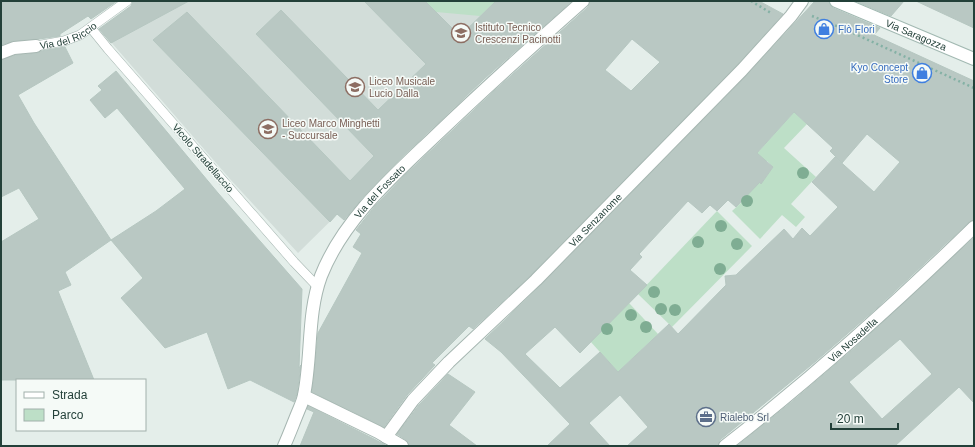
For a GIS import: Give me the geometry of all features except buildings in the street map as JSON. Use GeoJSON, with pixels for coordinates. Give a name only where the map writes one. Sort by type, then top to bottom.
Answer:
{"type":"FeatureCollection","features":[{"type":"Feature","properties":{"kind":"street","name":"Via del Fossato"},"geometry":{"type":"LineString","coordinates":[[284,446],[304,396],[317,286],[328,260],[349,226],[368,203],[404,166],[488,86],[583,1]]}},
{"type":"Feature","properties":{"kind":"street","name":"Via Senzanome"},"geometry":{"type":"LineString","coordinates":[[386,437],[413,400],[444,367],[536,280],[742,70],[791,16],[802,1]]}},
{"type":"Feature","properties":{"kind":"street","name":"Via Saragozza"},"geometry":{"type":"LineString","coordinates":[[836,1],[974,59]]}},
{"type":"Feature","properties":{"kind":"street","name":"Via del Riccio"},"geometry":{"type":"LineString","coordinates":[[1,53],[14,48],[36,46]]}},
{"type":"Feature","properties":{"kind":"street","name":"Via Nosadella"},"geometry":{"type":"LineString","coordinates":[[725,446],[865,329],[974,227]]}},
{"type":"Feature","properties":{"kind":"street"},"geometry":{"type":"LineString","coordinates":[[304,396],[402,446]]}},
{"type":"Feature","properties":{"kind":"lane","name":"Via del Riccio"},"geometry":{"type":"LineString","coordinates":[[36,46],[71,39],[91,28],[128,1]]}},
{"type":"Feature","properties":{"kind":"lane","name":"Vicolo Stradellaccio"},"geometry":{"type":"LineString","coordinates":[[91,28],[283,250],[317,286]]}},
{"type":"Feature","properties":{"kind":"path"},"geometry":{"type":"LineString","coordinates":[[751,1],[776,15]]}},
{"type":"Feature","properties":{"kind":"path"},"geometry":{"type":"LineString","coordinates":[[809,15],[844,29],[974,88]]}},
{"type":"Feature","properties":{"kind":"shaded area","name":"Liceo Marco Minghetti - Succursale"},"geometry":{"type":"Polygon","coordinates":[[[146,1],[560,1],[298,253],[230,179],[104,34],[146,1]]]}},
{"type":"Feature","properties":{"kind":"green space"},"geometry":{"type":"Polygon","coordinates":[[[425,1],[496,1],[480,16],[436,12],[425,1]]]}},
{"type":"Feature","properties":{"kind":"green space"},"geometry":{"type":"Polygon","coordinates":[[[794,112],[807,124],[784,148],[816,177],[791,204],[805,217],[796,227],[782,215],[760,239],[732,211],[743,201],[740,197],[754,177],[761,183],[773,167],[767,161],[761,168],[752,159],[794,112]]]}},
{"type":"Feature","properties":{"kind":"green space"},"geometry":{"type":"Polygon","coordinates":[[[717,211],[752,246],[672,327],[638,294],[717,211]]]}},
{"type":"Feature","properties":{"kind":"green space"},"geometry":{"type":"Polygon","coordinates":[[[629,303],[658,334],[618,372],[590,341],[629,303]]]}},
{"type":"Feature","properties":{"kind":"place","name":"Flò FIori"},"geometry":{"type":"Point","coordinates":[824,29]}},
{"type":"Feature","properties":{"kind":"place","name":"Istituto Tecnico Crescenzi Pacinotti"},"geometry":{"type":"Point","coordinates":[461,33]}},
{"type":"Feature","properties":{"kind":"place","name":"Kyo Concept Store"},"geometry":{"type":"Point","coordinates":[922,73]}},
{"type":"Feature","properties":{"kind":"place","name":"Liceo Musicale Lucio Dalla"},"geometry":{"type":"Point","coordinates":[355,87]}},
{"type":"Feature","properties":{"kind":"place","name":"Liceo Marco Minghetti - Succursale"},"geometry":{"type":"Point","coordinates":[268,129]}},
{"type":"Feature","properties":{"kind":"place","name":"Rialebo Srl"},"geometry":{"type":"Point","coordinates":[706,417]}}]}
